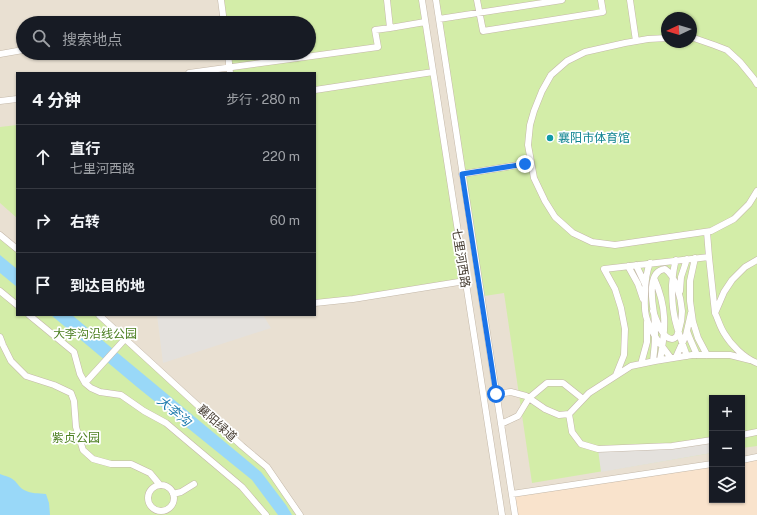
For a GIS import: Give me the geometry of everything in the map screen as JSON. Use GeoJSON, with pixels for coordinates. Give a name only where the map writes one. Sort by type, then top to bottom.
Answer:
{"type":"FeatureCollection","features":[{"type":"Feature","properties":{"kind":"street"},"geometry":{"type":"LineString","coordinates":[[222,0],[223,16]]}},
{"type":"Feature","properties":{"kind":"street"},"geometry":{"type":"LineString","coordinates":[[387,0],[390,28]]}},
{"type":"Feature","properties":{"kind":"street","name":"七里河西路"},"geometry":{"type":"LineString","coordinates":[[422,0],[502,515]]}},
{"type":"Feature","properties":{"kind":"street","name":"七里河西路"},"geometry":{"type":"LineString","coordinates":[[436,0],[515,515]]}},
{"type":"Feature","properties":{"kind":"street"},"geometry":{"type":"LineString","coordinates":[[477,0],[483,31],[603,12],[601,0]]}},
{"type":"Feature","properties":{"kind":"street"},"geometry":{"type":"LineString","coordinates":[[439,19],[562,0]]}},
{"type":"Feature","properties":{"kind":"street"},"geometry":{"type":"LineString","coordinates":[[630,0],[636,41]]}},
{"type":"Feature","properties":{"kind":"street"},"geometry":{"type":"LineString","coordinates":[[316,57],[378,47],[375,30],[425,22]]}},
{"type":"Feature","properties":{"kind":"street"},"geometry":{"type":"LineString","coordinates":[[661,38],[636,41],[585,52],[567,61],[551,75],[542,91],[534,111],[530,125],[528,145],[534,178],[545,201],[555,217],[573,233],[592,242],[615,245],[711,231],[734,219],[749,204],[757,191]]}},
{"type":"Feature","properties":{"kind":"street"},"geometry":{"type":"LineString","coordinates":[[697,39],[727,50],[740,62],[757,84]]}},
{"type":"Feature","properties":{"kind":"street"},"geometry":{"type":"LineString","coordinates":[[0,54],[16,51]]}},
{"type":"Feature","properties":{"kind":"street"},"geometry":{"type":"LineString","coordinates":[[229,60],[230,70]]}},
{"type":"Feature","properties":{"kind":"street"},"geometry":{"type":"LineString","coordinates":[[203,72],[230,70],[294,60]]}},
{"type":"Feature","properties":{"kind":"street"},"geometry":{"type":"LineString","coordinates":[[316,90],[433,72]]}},
{"type":"Feature","properties":{"kind":"street"},"geometry":{"type":"LineString","coordinates":[[0,101],[16,99]]}},
{"type":"Feature","properties":{"kind":"street"},"geometry":{"type":"LineString","coordinates":[[462,174],[531,163]]}},
{"type":"Feature","properties":{"kind":"street"},"geometry":{"type":"LineString","coordinates":[[707,232],[715,313],[724,333],[736,349],[750,360]]}},
{"type":"Feature","properties":{"kind":"street"},"geometry":{"type":"LineString","coordinates":[[0,235],[16,248]]}},
{"type":"Feature","properties":{"kind":"street"},"geometry":{"type":"LineString","coordinates":[[616,375],[624,355],[625,329],[621,308],[615,289],[604,269],[709,257]]}},
{"type":"Feature","properties":{"kind":"street"},"geometry":{"type":"LineString","coordinates":[[695,258],[690,281],[691,310],[698,338],[707,355]]}},
{"type":"Feature","properties":{"kind":"street"},"geometry":{"type":"LineString","coordinates":[[687,259],[681,277],[681,303],[687,331],[697,355]]}},
{"type":"Feature","properties":{"kind":"street"},"geometry":{"type":"LineString","coordinates":[[715,313],[724,292],[732,280],[745,267],[757,260]]}},
{"type":"Feature","properties":{"kind":"street"},"geometry":{"type":"LineString","coordinates":[[674,262],[685,283],[690,301]]}},
{"type":"Feature","properties":{"kind":"street"},"geometry":{"type":"LineString","coordinates":[[674,262],[672,301],[678,332],[687,356]]}},
{"type":"Feature","properties":{"kind":"street"},"geometry":{"type":"LineString","coordinates":[[636,265],[652,302]]}},
{"type":"Feature","properties":{"kind":"street"},"geometry":{"type":"LineString","coordinates":[[648,265],[659,290],[663,304],[664,334],[662,347],[656,361]]}},
{"type":"Feature","properties":{"kind":"street"},"geometry":{"type":"LineString","coordinates":[[645,308],[645,284],[648,265]]}},
{"type":"Feature","properties":{"kind":"street"},"geometry":{"type":"LineString","coordinates":[[628,266],[638,284],[645,308],[647,342],[641,364]]}},
{"type":"Feature","properties":{"kind":"street"},"geometry":{"type":"LineString","coordinates":[[656,361],[652,286],[654,278],[659,270],[665,269],[673,276],[681,303]]}},
{"type":"Feature","properties":{"kind":"street"},"geometry":{"type":"LineString","coordinates":[[316,303],[353,299],[465,281]]}},
{"type":"Feature","properties":{"kind":"street"},"geometry":{"type":"LineString","coordinates":[[0,291],[16,304]]}},
{"type":"Feature","properties":{"kind":"street"},"geometry":{"type":"LineString","coordinates":[[674,358],[683,343],[691,310]]}},
{"type":"Feature","properties":{"kind":"street"},"geometry":{"type":"LineString","coordinates":[[653,311],[657,323],[664,334],[670,339],[677,336],[681,323],[682,312]]}},
{"type":"Feature","properties":{"kind":"street"},"geometry":{"type":"LineString","coordinates":[[30,316],[74,352],[80,374],[90,388],[100,392],[121,395],[144,411],[166,423],[242,487],[266,515]]}},
{"type":"Feature","properties":{"kind":"street","name":"襄阳绿道"},"geometry":{"type":"LineString","coordinates":[[100,316],[123,340],[267,467],[300,515]]}},
{"type":"Feature","properties":{"kind":"street"},"geometry":{"type":"LineString","coordinates":[[646,317],[662,347],[674,358]]}},
{"type":"Feature","properties":{"kind":"street"},"geometry":{"type":"LineString","coordinates":[[0,337],[2,345],[11,361],[26,376],[54,385],[71,393],[74,401],[76,427],[83,450],[94,459],[111,464],[130,464],[150,473],[160,485]]}},
{"type":"Feature","properties":{"kind":"street"},"geometry":{"type":"LineString","coordinates":[[85,383],[123,340]]}},
{"type":"Feature","properties":{"kind":"street"},"geometry":{"type":"LineString","coordinates":[[496,394],[510,392],[526,396],[545,409],[559,415],[569,414],[589,393],[631,366],[697,355],[730,355],[757,363]]}},
{"type":"Feature","properties":{"kind":"street"},"geometry":{"type":"LineString","coordinates":[[501,424],[518,416],[528,398],[547,383],[563,383],[583,399]]}},
{"type":"Feature","properties":{"kind":"street"},"geometry":{"type":"LineString","coordinates":[[569,414],[572,432],[581,444],[598,449],[672,446],[709,440]]}},
{"type":"Feature","properties":{"kind":"street"},"geometry":{"type":"LineString","coordinates":[[745,434],[757,432]]}},
{"type":"Feature","properties":{"kind":"street"},"geometry":{"type":"LineString","coordinates":[[745,459],[757,457]]}},
{"type":"Feature","properties":{"kind":"street"},"geometry":{"type":"LineString","coordinates":[[512,494],[709,464]]}},
{"type":"Feature","properties":{"kind":"street"},"geometry":{"type":"LineString","coordinates":[[173,494],[181,492],[194,484]]}},
{"type":"Feature","properties":{"kind":"street"},"geometry":{"type":"LineString","coordinates":[[164,515],[173,503],[173,494],[168,487],[164,485],[152,488],[148,500],[149,504],[155,510],[164,511],[168,509]]}},
{"type":"Feature","properties":{"kind":"shaded area"},"geometry":{"type":"Polygon","coordinates":[[[0,0],[757,0],[757,515],[0,515],[0,0]]]}},
{"type":"Feature","properties":{"kind":"shaded area"},"geometry":{"type":"Polygon","coordinates":[[[157,316],[264,316],[271,328],[163,363],[157,316]]]}},
{"type":"Feature","properties":{"kind":"shaded area"},"geometry":{"type":"Polygon","coordinates":[[[709,440],[709,454],[601,472],[598,449],[671,446],[709,440]]]}},
{"type":"Feature","properties":{"kind":"shaded area"},"geometry":{"type":"Polygon","coordinates":[[[757,457],[757,515],[515,515],[512,494],[709,464],[709,503],[745,503],[745,459],[757,457]]]}},
{"type":"Feature","properties":{"kind":"green space"},"geometry":{"type":"Polygon","coordinates":[[[221,0],[422,0],[465,281],[316,303],[316,72],[230,72],[229,60],[316,60],[316,16],[223,16],[221,0]]]}},
{"type":"Feature","properties":{"kind":"green space"},"geometry":{"type":"Polygon","coordinates":[[[434,0],[757,0],[757,446],[745,448],[745,395],[709,395],[709,454],[532,483],[504,293],[478,297],[434,0]]]}},
{"type":"Feature","properties":{"kind":"green space"},"geometry":{"type":"Polygon","coordinates":[[[16,125],[16,217],[0,203],[0,127],[16,125]]]}},
{"type":"Feature","properties":{"kind":"green space","name":"紫贞公园"},"geometry":{"type":"Polygon","coordinates":[[[0,235],[16,248],[16,316],[100,316],[267,467],[300,515],[0,515],[0,235]]]}},
{"type":"Feature","properties":{"kind":"water"},"geometry":{"type":"Polygon","coordinates":[[[0,255],[16,268],[16,286],[0,273],[0,255]]]}},
{"type":"Feature","properties":{"kind":"water","name":"大李沟"},"geometry":{"type":"Polygon","coordinates":[[[52,316],[73,316],[261,472],[292,515],[278,515],[252,480],[52,316]]]}},
{"type":"Feature","properties":{"kind":"water"},"geometry":{"type":"Polygon","coordinates":[[[0,474],[12,478],[21,488],[27,491],[46,494],[49,503],[50,515],[0,515],[0,474]]]}},
{"type":"Feature","properties":{"kind":"place","name":"襄阳市体育馆"},"geometry":{"type":"Point","coordinates":[550,138]}},
{"type":"Feature","properties":{"kind":"route"},"geometry":{"type":"LineString","coordinates":[[496,394],[462,174],[525,164]]}},
{"type":"Feature","properties":{"kind":"park label","name":"大李沟沿线公园"},"geometry":{"type":"Point","coordinates":[95,334]}}]}
